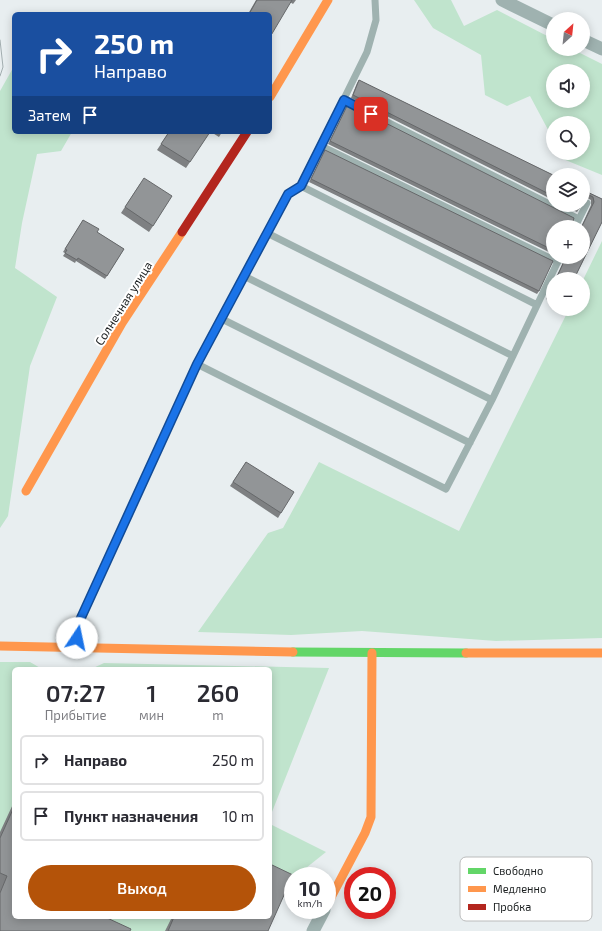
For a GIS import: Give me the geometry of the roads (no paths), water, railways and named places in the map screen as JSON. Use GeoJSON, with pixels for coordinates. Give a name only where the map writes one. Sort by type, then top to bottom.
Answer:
{"type":"FeatureCollection","features":[{"type":"Feature","properties":{"kind":"street"},"geometry":{"type":"LineString","coordinates":[[272,94],[328,0]]}},
{"type":"Feature","properties":{"kind":"street"},"geometry":{"type":"LineString","coordinates":[[502,0],[546,22]]}},
{"type":"Feature","properties":{"kind":"street"},"geometry":{"type":"LineString","coordinates":[[590,43],[602,49]]}},
{"type":"Feature","properties":{"kind":"street","name":"Солнечная улица"},"geometry":{"type":"LineString","coordinates":[[26,491],[122,323],[246,134]]}},
{"type":"Feature","properties":{"kind":"street"},"geometry":{"type":"LineString","coordinates":[[0,646],[372,653],[602,653]]}},
{"type":"Feature","properties":{"kind":"street"},"geometry":{"type":"LineString","coordinates":[[336,888],[365,833],[371,817],[372,653]]}},
{"type":"Feature","properties":{"kind":"street"},"geometry":{"type":"LineString","coordinates":[[313,931],[319,919]]}},
{"type":"Feature","properties":{"kind":"lane"},"geometry":{"type":"LineString","coordinates":[[77,647],[80,620],[197,364],[288,194],[301,186],[367,52],[376,20],[375,0]]}},
{"type":"Feature","properties":{"kind":"lane"},"geometry":{"type":"LineString","coordinates":[[344,100],[579,218],[582,212]]}},
{"type":"Feature","properties":{"kind":"lane"},"geometry":{"type":"LineString","coordinates":[[321,146],[546,253]]}},
{"type":"Feature","properties":{"kind":"lane"},"geometry":{"type":"LineString","coordinates":[[301,186],[537,305]]}},
{"type":"Feature","properties":{"kind":"lane"},"geometry":{"type":"LineString","coordinates":[[267,233],[512,356]]}},
{"type":"Feature","properties":{"kind":"lane"},"geometry":{"type":"LineString","coordinates":[[197,364],[446,489],[492,400],[557,264]]}},
{"type":"Feature","properties":{"kind":"lane"},"geometry":{"type":"LineString","coordinates":[[244,276],[492,400]]}},
{"type":"Feature","properties":{"kind":"lane"},"geometry":{"type":"LineString","coordinates":[[222,319],[470,443]]}},
{"type":"Feature","properties":{"kind":"tram line"},"geometry":{"type":"LineString","coordinates":[[0,40],[3,67],[0,76]]}}]}
